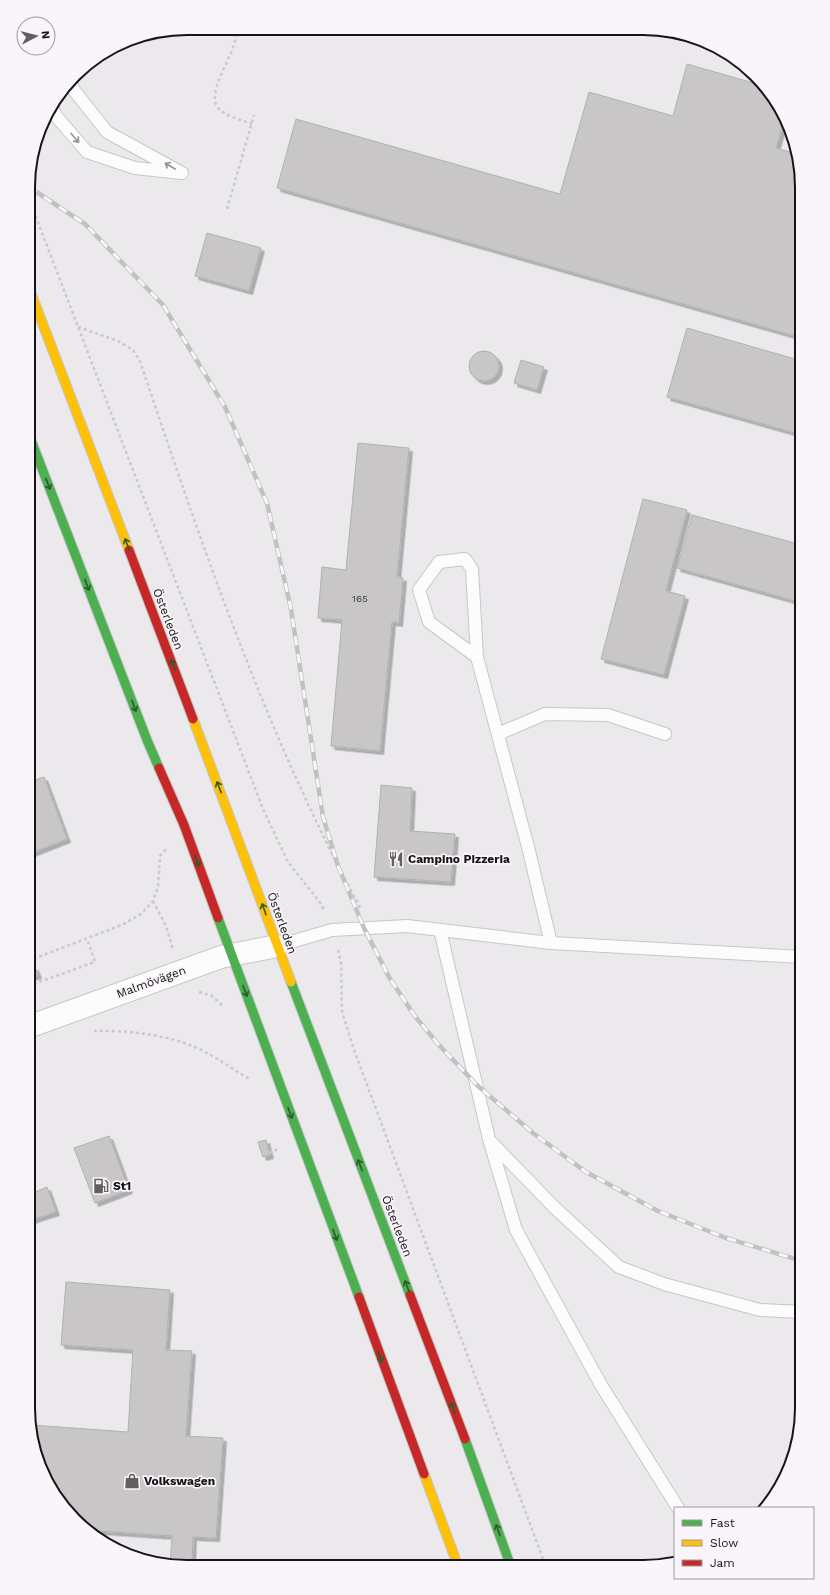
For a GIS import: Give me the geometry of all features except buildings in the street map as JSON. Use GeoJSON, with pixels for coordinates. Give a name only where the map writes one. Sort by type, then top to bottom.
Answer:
{"type":"FeatureCollection","features":[{"type":"Feature","properties":{"kind":"main road","name":"Österleden"},"geometry":{"type":"LineString","coordinates":[[35,304],[232,821],[276,946],[448,1394],[508,1560]]}},
{"type":"Feature","properties":{"kind":"main road"},"geometry":{"type":"LineString","coordinates":[[35,450],[148,740],[189,838],[456,1560]]}},
{"type":"Feature","properties":{"kind":"street","name":"Malmövägen"},"geometry":{"type":"LineString","coordinates":[[35,1024],[179,971],[231,955],[276,946]]}},
{"type":"Feature","properties":{"kind":"lane"},"geometry":{"type":"LineString","coordinates":[[54,112],[87,152],[135,168],[182,173],[107,132],[73,87]]}},
{"type":"Feature","properties":{"kind":"lane"},"geometry":{"type":"LineString","coordinates":[[477,657],[429,622],[418,590],[439,562],[465,558],[472,568],[477,657],[528,847],[551,943]]}},
{"type":"Feature","properties":{"kind":"lane"},"geometry":{"type":"LineString","coordinates":[[498,734],[545,714],[608,715],[665,734]]}},
{"type":"Feature","properties":{"kind":"lane"},"geometry":{"type":"LineString","coordinates":[[276,946],[332,930],[407,926],[551,943],[795,957]]}},
{"type":"Feature","properties":{"kind":"lane"},"geometry":{"type":"LineString","coordinates":[[440,930],[489,1139],[516,1230],[602,1385],[677,1507]]}},
{"type":"Feature","properties":{"kind":"lane"},"geometry":{"type":"LineString","coordinates":[[489,1139],[555,1208],[619,1267],[664,1284],[760,1310],[795,1312]]}},
{"type":"Feature","properties":{"kind":"path"},"geometry":{"type":"LineString","coordinates":[[236,35],[230,56],[220,76],[215,94],[217,106],[221,111],[252,124]]}},
{"type":"Feature","properties":{"kind":"path"},"geometry":{"type":"LineString","coordinates":[[227,209],[254,115]]}},
{"type":"Feature","properties":{"kind":"path"},"geometry":{"type":"LineString","coordinates":[[35,215],[263,809],[288,862],[322,905],[332,930],[341,962],[342,1011],[543,1560]]}},
{"type":"Feature","properties":{"kind":"path"},"geometry":{"type":"LineString","coordinates":[[78,326],[118,341],[133,350],[140,361],[208,559],[258,688],[311,811],[338,866],[372,928]]}},
{"type":"Feature","properties":{"kind":"path"},"geometry":{"type":"LineString","coordinates":[[232,821],[263,809]]}},
{"type":"Feature","properties":{"kind":"path"},"geometry":{"type":"LineString","coordinates":[[35,958],[124,924],[141,914],[153,901],[158,887],[160,856],[170,845],[189,838]]}},
{"type":"Feature","properties":{"kind":"path"},"geometry":{"type":"LineString","coordinates":[[35,983],[95,962],[87,939]]}},
{"type":"Feature","properties":{"kind":"path"},"geometry":{"type":"LineString","coordinates":[[193,993],[200,992],[212,996],[223,1006],[226,1012]]}},
{"type":"Feature","properties":{"kind":"path"},"geometry":{"type":"LineString","coordinates":[[90,1031],[116,1030],[150,1035],[181,1042],[205,1052],[255,1082]]}},
{"type":"Feature","properties":{"kind":"railway"},"geometry":{"type":"LineString","coordinates":[[35,191],[85,224],[163,305],[225,407],[267,503],[291,609],[323,817],[338,866],[364,928],[389,977],[414,1015],[438,1044],[478,1086],[533,1133],[586,1172],[658,1211],[726,1238],[795,1259]]}},
{"type":"Feature","properties":{"kind":"traffic: fast"},"geometry":{"type":"LineString","coordinates":[[35,451],[159,768]]}},
{"type":"Feature","properties":{"kind":"traffic: fast"},"geometry":{"type":"LineString","coordinates":[[218,918],[359,1297]]}},
{"type":"Feature","properties":{"kind":"traffic: fast"},"geometry":{"type":"LineString","coordinates":[[291,982],[410,1295]]}},
{"type":"Feature","properties":{"kind":"traffic: fast"},"geometry":{"type":"LineString","coordinates":[[465,1439],[508,1560]]}},
{"type":"Feature","properties":{"kind":"traffic: slow"},"geometry":{"type":"LineString","coordinates":[[35,304],[129,550]]}},
{"type":"Feature","properties":{"kind":"traffic: slow"},"geometry":{"type":"LineString","coordinates":[[193,719],[291,982]]}},
{"type":"Feature","properties":{"kind":"traffic: slow"},"geometry":{"type":"LineString","coordinates":[[424,1474],[456,1560]]}},
{"type":"Feature","properties":{"kind":"traffic: jam"},"geometry":{"type":"LineString","coordinates":[[129,550],[193,719]]}},
{"type":"Feature","properties":{"kind":"traffic: jam"},"geometry":{"type":"LineString","coordinates":[[159,768],[184,825],[218,918]]}},
{"type":"Feature","properties":{"kind":"traffic: jam"},"geometry":{"type":"LineString","coordinates":[[410,1295],[465,1439]]}},
{"type":"Feature","properties":{"kind":"traffic: jam"},"geometry":{"type":"LineString","coordinates":[[359,1297],[424,1474]]}},
{"type":"Feature","properties":{"kind":"place","name":"Campino Pizzeria"},"geometry":{"type":"Point","coordinates":[396,859]}},
{"type":"Feature","properties":{"kind":"place","name":"St1"},"geometry":{"type":"Point","coordinates":[101,1186]}},
{"type":"Feature","properties":{"kind":"place","name":"Volkswagen"},"geometry":{"type":"Point","coordinates":[132,1481]}}]}
